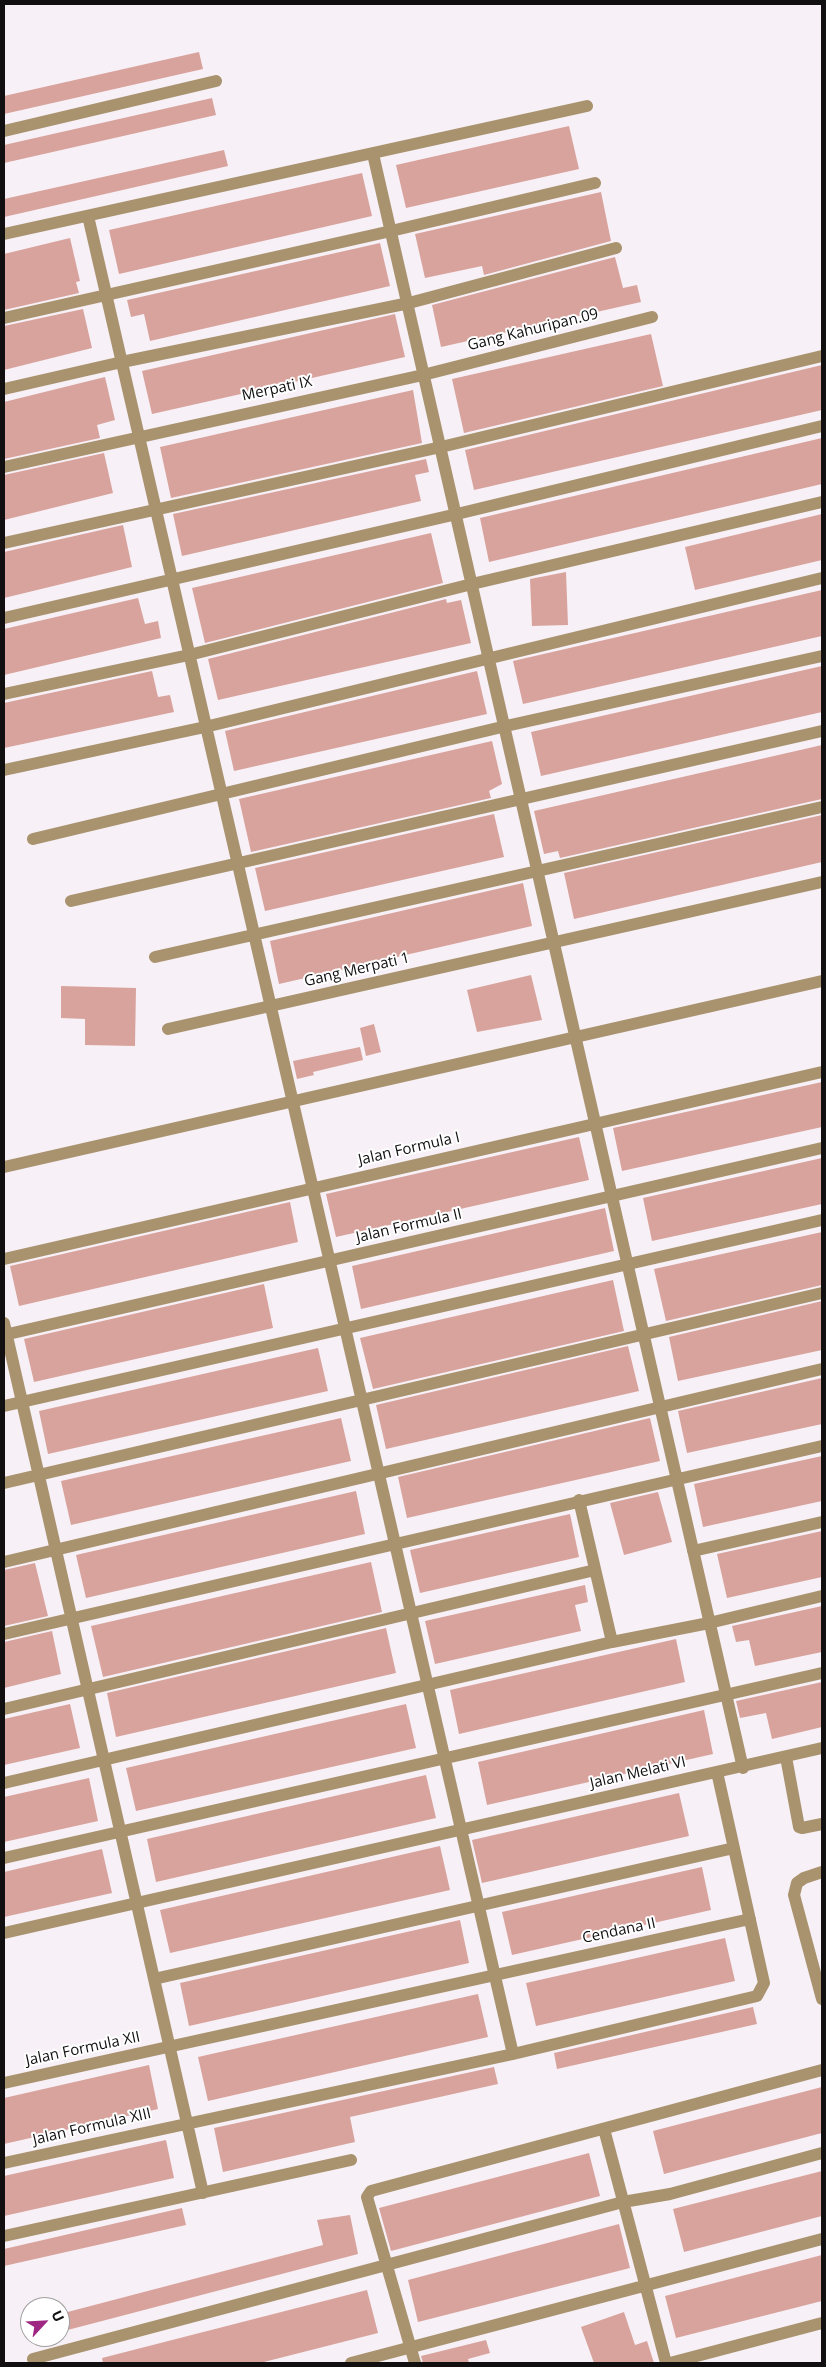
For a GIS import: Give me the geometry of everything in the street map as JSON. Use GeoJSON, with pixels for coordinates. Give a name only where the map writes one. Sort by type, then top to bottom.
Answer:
{"type":"FeatureCollection","features":[{"type":"Feature","properties":{"kind":"street"},"geometry":{"type":"LineString","coordinates":[[4,131],[216,81]]}},
{"type":"Feature","properties":{"kind":"street"},"geometry":{"type":"LineString","coordinates":[[4,234],[587,106]]}},
{"type":"Feature","properties":{"kind":"street"},"geometry":{"type":"LineString","coordinates":[[373,154],[409,303],[423,375],[488,657],[506,726],[521,800],[743,1768]]}},
{"type":"Feature","properties":{"kind":"street"},"geometry":{"type":"LineString","coordinates":[[4,318],[595,183]]}},
{"type":"Feature","properties":{"kind":"street"},"geometry":{"type":"LineString","coordinates":[[88,216],[513,2054]]}},
{"type":"Feature","properties":{"kind":"street"},"geometry":{"type":"LineString","coordinates":[[4,389],[122,362],[409,303],[616,248]]}},
{"type":"Feature","properties":{"kind":"street","name":"Gang Kahuripan.09"},"geometry":{"type":"LineString","coordinates":[[423,375],[652,316]]}},
{"type":"Feature","properties":{"kind":"street"},"geometry":{"type":"LineString","coordinates":[[4,543],[156,508],[441,447],[822,356]]}},
{"type":"Feature","properties":{"kind":"street","name":"Merpati IX"},"geometry":{"type":"LineString","coordinates":[[4,467],[423,375]]}},
{"type":"Feature","properties":{"kind":"street"},"geometry":{"type":"LineString","coordinates":[[4,618],[456,514],[822,426]]}},
{"type":"Feature","properties":{"kind":"street"},"geometry":{"type":"LineString","coordinates":[[4,694],[190,655],[472,584],[822,502]]}},
{"type":"Feature","properties":{"kind":"street"},"geometry":{"type":"LineString","coordinates":[[4,770],[205,727],[488,657],[822,578]]}},
{"type":"Feature","properties":{"kind":"street"},"geometry":{"type":"LineString","coordinates":[[33,839],[506,726],[822,656]]}},
{"type":"Feature","properties":{"kind":"street"},"geometry":{"type":"LineString","coordinates":[[71,901],[822,731]]}},
{"type":"Feature","properties":{"kind":"street"},"geometry":{"type":"LineString","coordinates":[[155,957],[822,807]]}},
{"type":"Feature","properties":{"kind":"street","name":"Gang Merpati 1"},"geometry":{"type":"LineString","coordinates":[[168,1030],[822,882]]}},
{"type":"Feature","properties":{"kind":"street"},"geometry":{"type":"LineString","coordinates":[[4,1167],[822,981]]}},
{"type":"Feature","properties":{"kind":"street","name":"Jalan Formula I"},"geometry":{"type":"LineString","coordinates":[[4,1259],[822,1072]]}},
{"type":"Feature","properties":{"kind":"street","name":"Jalan Formula II"},"geometry":{"type":"LineString","coordinates":[[5,1331],[612,1197],[822,1148]]}},
{"type":"Feature","properties":{"kind":"street"},"geometry":{"type":"LineString","coordinates":[[4,1406],[822,1220]]}},
{"type":"Feature","properties":{"kind":"street"},"geometry":{"type":"LineString","coordinates":[[4,1483],[822,1293]]}},
{"type":"Feature","properties":{"kind":"street"},"geometry":{"type":"LineString","coordinates":[[5,1331],[203,2192]]}},
{"type":"Feature","properties":{"kind":"street"},"geometry":{"type":"LineString","coordinates":[[4,1562],[661,1409],[822,1369]]}},
{"type":"Feature","properties":{"kind":"street"},"geometry":{"type":"LineString","coordinates":[[4,1634],[579,1500],[677,1481],[822,1446]]}},
{"type":"Feature","properties":{"kind":"street"},"geometry":{"type":"LineString","coordinates":[[579,1500],[612,1642]]}},
{"type":"Feature","properties":{"kind":"street"},"geometry":{"type":"LineString","coordinates":[[693,1551],[822,1522]]}},
{"type":"Feature","properties":{"kind":"street"},"geometry":{"type":"LineString","coordinates":[[4,1709],[595,1570]]}},
{"type":"Feature","properties":{"kind":"street"},"geometry":{"type":"LineString","coordinates":[[4,1783],[612,1642],[822,1596]]}},
{"type":"Feature","properties":{"kind":"street"},"geometry":{"type":"LineString","coordinates":[[4,1858],[822,1673]]}},
{"type":"Feature","properties":{"kind":"street","name":"Jalan Melati VI"},"geometry":{"type":"LineString","coordinates":[[4,1933],[717,1772],[743,1768],[822,1748]]}},
{"type":"Feature","properties":{"kind":"street"},"geometry":{"type":"LineString","coordinates":[[786,1757],[799,1826],[802,1828],[822,1824]]}},
{"type":"Feature","properties":{"kind":"street","name":"Jalan Formula XIII"},"geometry":{"type":"LineString","coordinates":[[4,2163],[187,2122],[513,2054],[757,1996],[764,1983],[717,1772]]}},
{"type":"Feature","properties":{"kind":"street"},"geometry":{"type":"LineString","coordinates":[[154,1979],[734,1848]]}},
{"type":"Feature","properties":{"kind":"street"},"geometry":{"type":"LineString","coordinates":[[822,1872],[804,1878],[796,1884],[794,1895],[822,1999]]}},
{"type":"Feature","properties":{"kind":"street","name":"Cendana II"},"geometry":{"type":"LineString","coordinates":[[170,2047],[750,1919]]}},
{"type":"Feature","properties":{"kind":"street","name":"Jalan Formula XII"},"geometry":{"type":"LineString","coordinates":[[4,2084],[170,2047]]}},
{"type":"Feature","properties":{"kind":"street"},"geometry":{"type":"LineString","coordinates":[[415,2363],[367,2197],[371,2191],[822,2070]]}},
{"type":"Feature","properties":{"kind":"street"},"geometry":{"type":"LineString","coordinates":[[604,2129],[666,2363]]}},
{"type":"Feature","properties":{"kind":"street"},"geometry":{"type":"LineString","coordinates":[[33,2359],[623,2202],[670,2194],[822,2153]]}},
{"type":"Feature","properties":{"kind":"street"},"geometry":{"type":"LineString","coordinates":[[4,2236],[351,2160]]}},
{"type":"Feature","properties":{"kind":"street"},"geometry":{"type":"LineString","coordinates":[[351,2363],[822,2239]]}},
{"type":"Feature","properties":{"kind":"street"},"geometry":{"type":"LineString","coordinates":[[670,2363],[822,2324]]}},
{"type":"Feature","properties":{"kind":"building"},"geometry":{"type":"Polygon","coordinates":[[[199,52],[203,69],[4,114],[4,96],[199,52]]]}},
{"type":"Feature","properties":{"kind":"building"},"geometry":{"type":"Polygon","coordinates":[[[212,98],[216,115],[4,163],[4,145],[212,98]]]}},
{"type":"Feature","properties":{"kind":"building"},"geometry":{"type":"Polygon","coordinates":[[[569,126],[579,169],[406,208],[396,165],[569,126]]]}},
{"type":"Feature","properties":{"kind":"building"},"geometry":{"type":"Polygon","coordinates":[[[224,150],[228,166],[4,217],[4,199],[224,150]]]}},
{"type":"Feature","properties":{"kind":"building"},"geometry":{"type":"Polygon","coordinates":[[[362,173],[372,216],[119,274],[109,230],[362,173]]]}},
{"type":"Feature","properties":{"kind":"building"},"geometry":{"type":"Polygon","coordinates":[[[601,192],[611,241],[484,275],[482,266],[425,278],[415,234],[601,192]]]}},
{"type":"Feature","properties":{"kind":"building"},"geometry":{"type":"Polygon","coordinates":[[[70,238],[80,281],[76,282],[79,293],[4,310],[4,254],[70,238]]]}},
{"type":"Feature","properties":{"kind":"building"},"geometry":{"type":"Polygon","coordinates":[[[380,243],[390,286],[150,341],[144,314],[131,317],[127,300],[380,243]]]}},
{"type":"Feature","properties":{"kind":"building"},"geometry":{"type":"Polygon","coordinates":[[[615,257],[623,288],[637,285],[641,302],[441,347],[432,305],[615,257]]]}},
{"type":"Feature","properties":{"kind":"building"},"geometry":{"type":"Polygon","coordinates":[[[83,309],[92,348],[4,370],[4,326],[83,309]]]}},
{"type":"Feature","properties":{"kind":"building"},"geometry":{"type":"Polygon","coordinates":[[[395,314],[405,357],[152,414],[142,371],[395,314]]]}},
{"type":"Feature","properties":{"kind":"building"},"geometry":{"type":"Polygon","coordinates":[[[651,334],[663,386],[464,433],[452,379],[651,334]]]}},
{"type":"Feature","properties":{"kind":"building"},"geometry":{"type":"Polygon","coordinates":[[[822,365],[822,410],[474,490],[465,450],[822,365]]]}},
{"type":"Feature","properties":{"kind":"building"},"geometry":{"type":"Polygon","coordinates":[[[105,377],[115,420],[97,425],[100,438],[4,459],[4,402],[105,377]]]}},
{"type":"Feature","properties":{"kind":"building"},"geometry":{"type":"Polygon","coordinates":[[[413,390],[422,443],[171,498],[160,447],[413,390]]]}},
{"type":"Feature","properties":{"kind":"building"},"geometry":{"type":"Polygon","coordinates":[[[822,438],[822,484],[489,562],[480,518],[822,438]]]}},
{"type":"Feature","properties":{"kind":"building"},"geometry":{"type":"Polygon","coordinates":[[[104,453],[113,493],[4,520],[4,475],[104,453]]]}},
{"type":"Feature","properties":{"kind":"building"},"geometry":{"type":"Polygon","coordinates":[[[426,459],[429,472],[415,475],[421,501],[182,556],[173,514],[426,459]]]}},
{"type":"Feature","properties":{"kind":"building"},"geometry":{"type":"Polygon","coordinates":[[[822,514],[822,560],[695,590],[685,547],[822,514]]]}},
{"type":"Feature","properties":{"kind":"building"},"geometry":{"type":"Polygon","coordinates":[[[123,525],[132,567],[4,598],[4,552],[123,525]]]}},
{"type":"Feature","properties":{"kind":"building"},"geometry":{"type":"Polygon","coordinates":[[[431,533],[443,583],[205,643],[192,588],[431,533]]]}},
{"type":"Feature","properties":{"kind":"building"},"geometry":{"type":"Polygon","coordinates":[[[566,572],[568,625],[532,626],[530,579],[566,572]]]}},
{"type":"Feature","properties":{"kind":"building"},"geometry":{"type":"Polygon","coordinates":[[[822,590],[822,636],[523,704],[513,661],[822,590]]]}},
{"type":"Feature","properties":{"kind":"building"},"geometry":{"type":"Polygon","coordinates":[[[138,598],[145,624],[158,621],[161,638],[4,675],[4,629],[138,598]]]}},
{"type":"Feature","properties":{"kind":"building"},"geometry":{"type":"Polygon","coordinates":[[[446,599],[447,603],[461,600],[471,643],[218,700],[208,659],[446,599]]]}},
{"type":"Feature","properties":{"kind":"building"},"geometry":{"type":"Polygon","coordinates":[[[822,666],[822,712],[541,776],[531,732],[822,666]]]}},
{"type":"Feature","properties":{"kind":"building"},"geometry":{"type":"Polygon","coordinates":[[[152,671],[158,697],[170,695],[174,712],[4,748],[4,703],[152,671]]]}},
{"type":"Feature","properties":{"kind":"building"},"geometry":{"type":"Polygon","coordinates":[[[477,671],[487,714],[234,771],[225,731],[477,671]]]}},
{"type":"Feature","properties":{"kind":"building"},"geometry":{"type":"Polygon","coordinates":[[[492,741],[502,784],[489,791],[491,798],[251,852],[239,799],[492,741]]]}},
{"type":"Feature","properties":{"kind":"building"},"geometry":{"type":"Polygon","coordinates":[[[822,745],[822,799],[560,858],[558,851],[544,854],[534,811],[822,745]]]}},
{"type":"Feature","properties":{"kind":"building"},"geometry":{"type":"Polygon","coordinates":[[[494,814],[504,857],[265,911],[255,868],[494,814]]]}},
{"type":"Feature","properties":{"kind":"building"},"geometry":{"type":"Polygon","coordinates":[[[822,815],[822,862],[574,919],[564,873],[822,815]]]}},
{"type":"Feature","properties":{"kind":"building"},"geometry":{"type":"Polygon","coordinates":[[[523,883],[532,926],[279,984],[270,941],[523,883]]]}},
{"type":"Feature","properties":{"kind":"building"},"geometry":{"type":"Polygon","coordinates":[[[531,975],[542,1020],[477,1032],[467,990],[531,975]]]}},
{"type":"Feature","properties":{"kind":"building"},"geometry":{"type":"Polygon","coordinates":[[[61,986],[136,988],[135,1046],[85,1045],[85,1019],[61,1018],[61,986]]]}},
{"type":"Feature","properties":{"kind":"building"},"geometry":{"type":"Polygon","coordinates":[[[374,1024],[381,1052],[366,1056],[360,1028],[374,1024]]]}},
{"type":"Feature","properties":{"kind":"building"},"geometry":{"type":"Polygon","coordinates":[[[360,1047],[363,1060],[313,1072],[314,1075],[297,1079],[293,1061],[360,1047]]]}},
{"type":"Feature","properties":{"kind":"building"},"geometry":{"type":"Polygon","coordinates":[[[822,1082],[822,1127],[622,1171],[613,1128],[822,1082]]]}},
{"type":"Feature","properties":{"kind":"building"},"geometry":{"type":"Polygon","coordinates":[[[579,1137],[589,1180],[336,1237],[326,1194],[579,1137]]]}},
{"type":"Feature","properties":{"kind":"building"},"geometry":{"type":"Polygon","coordinates":[[[822,1158],[822,1204],[652,1241],[643,1198],[822,1158]]]}},
{"type":"Feature","properties":{"kind":"building"},"geometry":{"type":"Polygon","coordinates":[[[290,1202],[298,1242],[19,1306],[10,1266],[290,1202]]]}},
{"type":"Feature","properties":{"kind":"building"},"geometry":{"type":"Polygon","coordinates":[[[605,1208],[614,1251],[361,1309],[352,1266],[605,1208]]]}},
{"type":"Feature","properties":{"kind":"building"},"geometry":{"type":"Polygon","coordinates":[[[822,1232],[822,1285],[666,1321],[654,1269],[822,1232]]]}},
{"type":"Feature","properties":{"kind":"building"},"geometry":{"type":"Polygon","coordinates":[[[613,1280],[624,1331],[373,1389],[360,1338],[613,1280]]]}},
{"type":"Feature","properties":{"kind":"building"},"geometry":{"type":"Polygon","coordinates":[[[264,1284],[273,1328],[34,1382],[24,1339],[264,1284]]]}},
{"type":"Feature","properties":{"kind":"building"},"geometry":{"type":"Polygon","coordinates":[[[822,1301],[822,1350],[678,1381],[669,1337],[822,1301]]]}},
{"type":"Feature","properties":{"kind":"building"},"geometry":{"type":"Polygon","coordinates":[[[628,1346],[639,1391],[386,1449],[376,1405],[628,1346]]]}},
{"type":"Feature","properties":{"kind":"building"},"geometry":{"type":"Polygon","coordinates":[[[318,1348],[328,1391],[48,1454],[39,1411],[318,1348]]]}},
{"type":"Feature","properties":{"kind":"building"},"geometry":{"type":"Polygon","coordinates":[[[822,1378],[822,1424],[687,1453],[678,1411],[822,1378]]]}},
{"type":"Feature","properties":{"kind":"building"},"geometry":{"type":"Polygon","coordinates":[[[341,1418],[351,1461],[71,1525],[61,1481],[341,1418]]]}},
{"type":"Feature","properties":{"kind":"building"},"geometry":{"type":"Polygon","coordinates":[[[650,1418],[660,1461],[407,1518],[398,1477],[650,1418]]]}},
{"type":"Feature","properties":{"kind":"building"},"geometry":{"type":"Polygon","coordinates":[[[822,1456],[822,1501],[703,1527],[694,1484],[822,1456]]]}},
{"type":"Feature","properties":{"kind":"building"},"geometry":{"type":"Polygon","coordinates":[[[356,1491],[365,1534],[86,1598],[76,1555],[356,1491]]]}},
{"type":"Feature","properties":{"kind":"building"},"geometry":{"type":"Polygon","coordinates":[[[658,1492],[672,1542],[624,1555],[610,1503],[658,1492]]]}},
{"type":"Feature","properties":{"kind":"building"},"geometry":{"type":"Polygon","coordinates":[[[570,1514],[579,1557],[420,1593],[410,1550],[570,1514]]]}},
{"type":"Feature","properties":{"kind":"building"},"geometry":{"type":"Polygon","coordinates":[[[822,1531],[822,1577],[727,1598],[717,1554],[822,1531]]]}},
{"type":"Feature","properties":{"kind":"building"},"geometry":{"type":"Polygon","coordinates":[[[371,1562],[382,1612],[103,1677],[91,1626],[371,1562]]]}},
{"type":"Feature","properties":{"kind":"building"},"geometry":{"type":"Polygon","coordinates":[[[35,1563],[48,1616],[4,1626],[4,1570],[35,1563]]]}},
{"type":"Feature","properties":{"kind":"building"},"geometry":{"type":"Polygon","coordinates":[[[585,1585],[588,1602],[575,1605],[581,1631],[435,1664],[425,1621],[585,1585]]]}},
{"type":"Feature","properties":{"kind":"building"},"geometry":{"type":"Polygon","coordinates":[[[822,1606],[822,1652],[755,1666],[749,1640],[736,1642],[732,1626],[822,1606]]]}},
{"type":"Feature","properties":{"kind":"building"},"geometry":{"type":"Polygon","coordinates":[[[386,1628],[396,1673],[116,1737],[107,1693],[386,1628]]]}},
{"type":"Feature","properties":{"kind":"building"},"geometry":{"type":"Polygon","coordinates":[[[52,1631],[61,1674],[4,1688],[4,1642],[52,1631]]]}},
{"type":"Feature","properties":{"kind":"building"},"geometry":{"type":"Polygon","coordinates":[[[676,1639],[685,1682],[459,1734],[450,1690],[676,1639]]]}},
{"type":"Feature","properties":{"kind":"building"},"geometry":{"type":"Polygon","coordinates":[[[822,1682],[822,1727],[772,1739],[766,1713],[740,1718],[736,1701],[822,1682]]]}},
{"type":"Feature","properties":{"kind":"building"},"geometry":{"type":"Polygon","coordinates":[[[70,1704],[80,1748],[4,1765],[4,1719],[70,1704]]]}},
{"type":"Feature","properties":{"kind":"building"},"geometry":{"type":"Polygon","coordinates":[[[406,1704],[416,1748],[136,1811],[126,1768],[406,1704]]]}},
{"type":"Feature","properties":{"kind":"building"},"geometry":{"type":"Polygon","coordinates":[[[704,1710],[713,1754],[487,1805],[478,1762],[704,1710]]]}},
{"type":"Feature","properties":{"kind":"building"},"geometry":{"type":"Polygon","coordinates":[[[426,1775],[436,1818],[156,1882],[147,1839],[426,1775]]]}},
{"type":"Feature","properties":{"kind":"building"},"geometry":{"type":"Polygon","coordinates":[[[89,1778],[98,1821],[4,1842],[4,1797],[89,1778]]]}},
{"type":"Feature","properties":{"kind":"building"},"geometry":{"type":"Polygon","coordinates":[[[679,1793],[689,1836],[482,1883],[472,1840],[679,1793]]]}},
{"type":"Feature","properties":{"kind":"building"},"geometry":{"type":"Polygon","coordinates":[[[440,1846],[450,1890],[170,1953],[160,1910],[440,1846]]]}},
{"type":"Feature","properties":{"kind":"building"},"geometry":{"type":"Polygon","coordinates":[[[102,1849],[112,1893],[4,1917],[4,1872],[102,1849]]]}},
{"type":"Feature","properties":{"kind":"building"},"geometry":{"type":"Polygon","coordinates":[[[702,1867],[711,1910],[512,1955],[502,1912],[702,1867]]]}},
{"type":"Feature","properties":{"kind":"building"},"geometry":{"type":"Polygon","coordinates":[[[460,1920],[469,1963],[189,2026],[180,1983],[460,1920]]]}},
{"type":"Feature","properties":{"kind":"building"},"geometry":{"type":"Polygon","coordinates":[[[725,1938],[735,1981],[536,2026],[526,1983],[725,1938]]]}},
{"type":"Feature","properties":{"kind":"building"},"geometry":{"type":"Polygon","coordinates":[[[478,1994],[488,2037],[208,2101],[198,2057],[478,1994]]]}},
{"type":"Feature","properties":{"kind":"building"},"geometry":{"type":"Polygon","coordinates":[[[753,2007],[757,2024],[557,2069],[554,2053],[753,2007]]]}},
{"type":"Feature","properties":{"kind":"building"},"geometry":{"type":"Polygon","coordinates":[[[149,2065],[158,2109],[4,2144],[4,2098],[149,2065]]]}},
{"type":"Feature","properties":{"kind":"building"},"geometry":{"type":"Polygon","coordinates":[[[494,2067],[498,2084],[350,2117],[355,2142],[223,2172],[214,2128],[494,2067]]]}},
{"type":"Feature","properties":{"kind":"building"},"geometry":{"type":"Polygon","coordinates":[[[822,2087],[822,2133],[664,2174],[653,2131],[822,2087]]]}},
{"type":"Feature","properties":{"kind":"building"},"geometry":{"type":"Polygon","coordinates":[[[166,2140],[174,2178],[4,2216],[4,2176],[166,2140]]]}},
{"type":"Feature","properties":{"kind":"building"},"geometry":{"type":"Polygon","coordinates":[[[589,2153],[600,2196],[391,2251],[379,2208],[589,2153]]]}},
{"type":"Feature","properties":{"kind":"building"},"geometry":{"type":"Polygon","coordinates":[[[822,2171],[822,2216],[684,2252],[673,2209],[822,2171]]]}},
{"type":"Feature","properties":{"kind":"building"},"geometry":{"type":"Polygon","coordinates":[[[182,2208],[186,2225],[4,2266],[4,2249],[182,2208]]]}},
{"type":"Feature","properties":{"kind":"building"},"geometry":{"type":"Polygon","coordinates":[[[350,2215],[358,2254],[70,2329],[70,2311],[323,2245],[317,2220],[350,2215]]]}},
{"type":"Feature","properties":{"kind":"building"},"geometry":{"type":"Polygon","coordinates":[[[619,2224],[630,2268],[418,2322],[408,2280],[619,2224]]]}},
{"type":"Feature","properties":{"kind":"building"},"geometry":{"type":"Polygon","coordinates":[[[822,2255],[822,2301],[676,2338],[665,2296],[822,2255]]]}},
{"type":"Feature","properties":{"kind":"building"},"geometry":{"type":"Polygon","coordinates":[[[367,2290],[378,2333],[260,2363],[103,2363],[102,2358],[367,2290]]]}},
{"type":"Feature","properties":{"kind":"building"},"geometry":{"type":"Polygon","coordinates":[[[624,2312],[635,2345],[647,2341],[654,2363],[594,2363],[581,2327],[624,2312]]]}},
{"type":"Feature","properties":{"kind":"building"},"geometry":{"type":"Polygon","coordinates":[[[486,2340],[490,2353],[468,2359],[469,2363],[423,2363],[421,2356],[486,2340]]]}}]}
